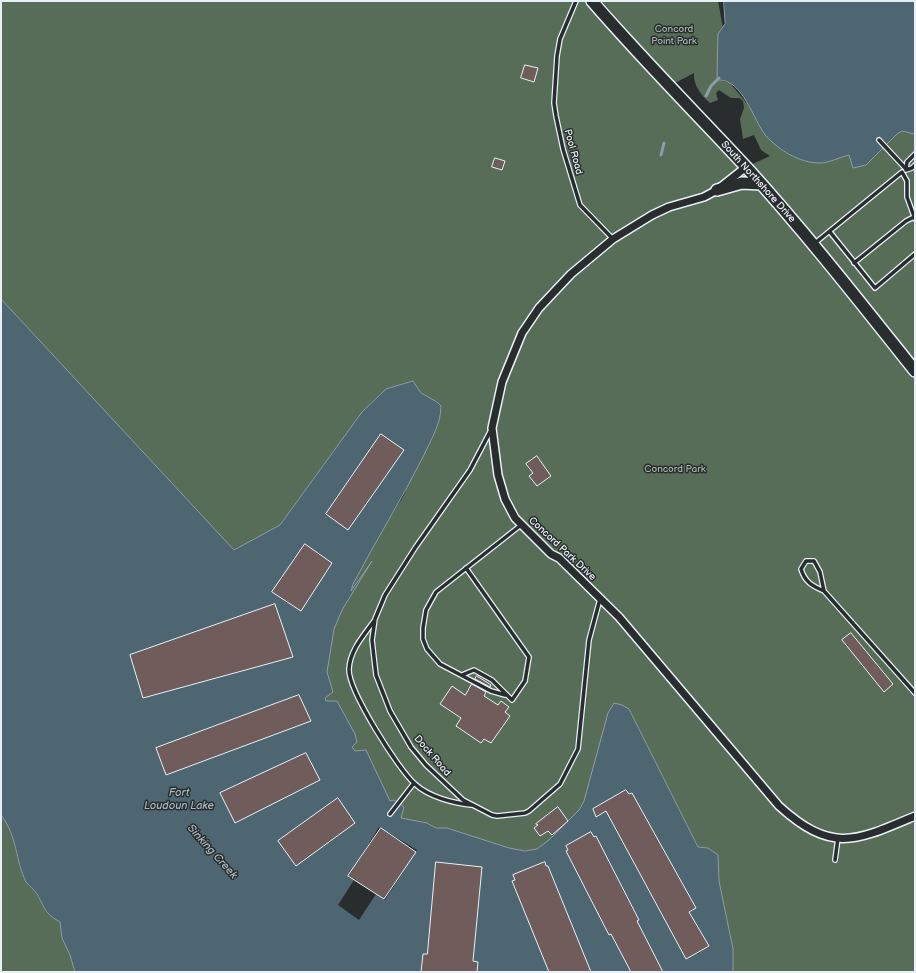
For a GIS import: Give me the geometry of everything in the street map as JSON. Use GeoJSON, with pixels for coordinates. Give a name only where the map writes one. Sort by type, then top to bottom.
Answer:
{"type":"FeatureCollection","features":[{"type":"Feature","properties":{"kind":"main road","name":"South Northshore Drive"},"geometry":{"type":"LineString","coordinates":[[592,1],[623,37],[746,167],[814,244],[915,371]]}},
{"type":"Feature","properties":{"kind":"main road"},"geometry":{"type":"LineString","coordinates":[[718,190],[742,182],[761,184]]}},
{"type":"Feature","properties":{"kind":"street","name":"Concord Park Drive"},"geometry":{"type":"LineString","coordinates":[[746,167],[718,190],[704,197],[652,215],[613,239],[571,274],[530,319],[519,339],[502,382],[492,428],[498,475],[505,499],[515,518],[521,525],[551,554],[560,558],[619,617],[779,806],[808,830],[824,836],[838,838],[865,837],[915,816]]}},
{"type":"Feature","properties":{"kind":"lane","name":"Pool Road"},"geometry":{"type":"LineString","coordinates":[[576,1],[560,39],[557,56],[554,103],[563,149],[580,205],[613,239]]}},
{"type":"Feature","properties":{"kind":"lane"},"geometry":{"type":"LineString","coordinates":[[879,140],[906,169]]}},
{"type":"Feature","properties":{"kind":"lane"},"geometry":{"type":"LineString","coordinates":[[906,169],[908,162],[915,154]]}},
{"type":"Feature","properties":{"kind":"lane"},"geometry":{"type":"LineString","coordinates":[[814,244],[902,172],[915,166]]}},
{"type":"Feature","properties":{"kind":"lane"},"geometry":{"type":"LineString","coordinates":[[854,263],[906,221],[914,218],[907,197],[907,181],[902,172]]}},
{"type":"Feature","properties":{"kind":"lane"},"geometry":{"type":"LineString","coordinates":[[830,232],[875,288],[915,255]]}},
{"type":"Feature","properties":{"kind":"lane","name":"Dock Road"},"geometry":{"type":"LineString","coordinates":[[492,428],[470,470],[392,584],[375,619],[372,640],[376,671],[392,715],[411,747],[426,765],[463,800],[497,816],[525,813],[563,781],[578,749],[589,640],[600,599]]}},
{"type":"Feature","properties":{"kind":"lane"},"geometry":{"type":"LineString","coordinates":[[505,695],[491,691],[440,664],[424,643],[422,632],[425,615],[431,600],[447,582],[521,525]]}},
{"type":"Feature","properties":{"kind":"lane"},"geometry":{"type":"LineString","coordinates":[[824,591],[820,572],[814,561],[806,561],[801,569],[804,579],[812,586],[824,591],[915,693]]}},
{"type":"Feature","properties":{"kind":"lane"},"geometry":{"type":"LineString","coordinates":[[462,675],[474,670],[492,680],[505,695],[512,700],[525,681],[529,657],[466,568]]}},
{"type":"Feature","properties":{"kind":"lane"},"geometry":{"type":"LineString","coordinates":[[375,619],[354,652],[349,668],[353,688],[374,727],[414,783],[429,793],[450,801],[474,806]]}},
{"type":"Feature","properties":{"kind":"lane"},"geometry":{"type":"LineString","coordinates":[[390,814],[414,783]]}},
{"type":"Feature","properties":{"kind":"lane"},"geometry":{"type":"LineString","coordinates":[[835,860],[838,838]]}},
{"type":"Feature","properties":{"kind":"green space","name":"Concord Park"},"geometry":{"type":"Polygon","coordinates":[[[1,1],[592,1],[746,167],[770,156],[761,150],[754,135],[743,139],[740,119],[744,108],[743,101],[739,98],[731,98],[719,90],[716,93],[718,100],[710,103],[698,90],[694,73],[675,83],[649,56],[602,1],[718,1],[723,28],[720,30],[718,80],[730,83],[749,106],[820,163],[855,153],[915,122],[915,972],[733,972],[733,949],[719,881],[718,855],[708,848],[698,847],[629,709],[590,801],[549,848],[512,852],[399,820],[332,725],[315,668],[353,584],[375,542],[404,495],[437,402],[421,393],[413,381],[386,389],[362,412],[280,525],[234,550],[1,299],[1,1]]]}},
{"type":"Feature","properties":{"kind":"green space"},"geometry":{"type":"Polygon","coordinates":[[[1,815],[11,831],[22,874],[26,882],[36,892],[48,913],[60,921],[62,938],[70,955],[75,972],[1,972],[1,815]]]}},
{"type":"Feature","properties":{"kind":"water"},"geometry":{"type":"Polygon","coordinates":[[[724,1],[915,1],[915,134],[902,131],[897,134],[866,165],[853,168],[849,155],[820,163],[805,161],[783,151],[766,136],[741,93],[727,81],[718,80],[717,78],[718,34],[725,24],[724,1]]]}},
{"type":"Feature","properties":{"kind":"water","name":"Fort Loudoun Lake"},"geometry":{"type":"Polygon","coordinates":[[[1,299],[234,550],[280,525],[362,412],[386,389],[413,381],[421,393],[437,402],[441,406],[441,413],[424,455],[353,584],[351,591],[372,561],[342,610],[334,629],[327,672],[333,692],[325,698],[326,701],[337,701],[355,734],[357,742],[352,747],[355,751],[366,750],[390,801],[394,800],[404,807],[401,818],[427,823],[436,828],[447,828],[509,848],[525,851],[537,849],[549,840],[579,810],[584,801],[608,713],[614,703],[629,709],[698,847],[708,848],[718,855],[719,881],[733,949],[733,972],[75,972],[70,955],[62,938],[60,922],[48,913],[36,892],[26,882],[22,874],[11,832],[1,815],[1,299]]]}},
{"type":"Feature","properties":{"kind":"pier"},"geometry":{"type":"Polygon","coordinates":[[[379,827],[417,850],[385,900],[376,894],[359,920],[338,905],[354,880],[348,877],[379,827]]]}},
{"type":"Feature","properties":{"kind":"building"},"geometry":{"type":"Polygon","coordinates":[[[525,65],[538,68],[534,82],[521,78],[525,65]]]}},
{"type":"Feature","properties":{"kind":"building"},"geometry":{"type":"Polygon","coordinates":[[[495,158],[505,161],[502,170],[492,167],[495,158]]]}},
{"type":"Feature","properties":{"kind":"building"},"geometry":{"type":"Polygon","coordinates":[[[381,434],[404,450],[348,530],[326,514],[381,434]]]}},
{"type":"Feature","properties":{"kind":"building"},"geometry":{"type":"Polygon","coordinates":[[[537,456],[551,476],[537,486],[529,476],[533,473],[526,464],[537,456]]]}},
{"type":"Feature","properties":{"kind":"building"},"geometry":{"type":"Polygon","coordinates":[[[305,544],[332,563],[301,611],[272,592],[305,544]]]}},
{"type":"Feature","properties":{"kind":"building"},"geometry":{"type":"Polygon","coordinates":[[[275,604],[293,657],[143,698],[130,655],[275,604]]]}},
{"type":"Feature","properties":{"kind":"building"},"geometry":{"type":"Polygon","coordinates":[[[851,633],[893,684],[884,692],[842,640],[851,633]]]}},
{"type":"Feature","properties":{"kind":"building"},"geometry":{"type":"Polygon","coordinates":[[[477,676],[491,685],[490,687],[475,679],[477,676]]]}},
{"type":"Feature","properties":{"kind":"building"},"geometry":{"type":"Polygon","coordinates":[[[472,684],[486,692],[484,696],[498,705],[501,701],[509,707],[505,712],[510,716],[491,743],[484,739],[481,743],[456,726],[461,718],[440,704],[452,686],[465,695],[472,684]]]}},
{"type":"Feature","properties":{"kind":"building"},"geometry":{"type":"Polygon","coordinates":[[[299,695],[311,721],[166,775],[156,748],[299,695]]]}},
{"type":"Feature","properties":{"kind":"building"},"geometry":{"type":"Polygon","coordinates":[[[306,753],[320,780],[235,823],[220,793],[306,753]]]}},
{"type":"Feature","properties":{"kind":"building"},"geometry":{"type":"Polygon","coordinates":[[[626,790],[629,794],[632,793],[696,908],[689,912],[709,946],[686,959],[606,811],[596,817],[593,809],[626,790]]]}},
{"type":"Feature","properties":{"kind":"building"},"geometry":{"type":"Polygon","coordinates":[[[338,798],[355,823],[296,866],[278,841],[338,798]]]}},
{"type":"Feature","properties":{"kind":"building"},"geometry":{"type":"Polygon","coordinates":[[[558,807],[568,821],[552,835],[548,831],[540,836],[534,828],[538,825],[536,824],[558,807]]]}},
{"type":"Feature","properties":{"kind":"building"},"geometry":{"type":"Polygon","coordinates":[[[381,828],[416,852],[384,899],[348,876],[381,828]]]}},
{"type":"Feature","properties":{"kind":"building"},"geometry":{"type":"Polygon","coordinates":[[[591,832],[594,837],[596,836],[639,920],[637,921],[663,972],[631,972],[611,934],[609,935],[566,851],[568,850],[566,846],[591,832]]]}},
{"type":"Feature","properties":{"kind":"building"},"geometry":{"type":"Polygon","coordinates":[[[436,862],[482,867],[473,961],[478,962],[477,972],[421,972],[423,954],[427,954],[436,862]]]}},
{"type":"Feature","properties":{"kind":"building"},"geometry":{"type":"Polygon","coordinates":[[[545,862],[546,866],[548,866],[591,972],[549,972],[512,881],[515,880],[513,875],[545,862]]]}},
{"type":"Feature","properties":{"kind":"waterway"},"geometry":{"type":"LineString","coordinates":[[706,96],[711,86],[719,78]]}},
{"type":"Feature","properties":{"kind":"waterway"},"geometry":{"type":"LineString","coordinates":[[661,155],[664,143]]}},
{"type":"Feature","properties":{"kind":"park label","name":"Concord Point Park"},"geometry":{"type":"Point","coordinates":[674,34]}},
{"type":"Feature","properties":{"kind":"water label","name":"Sinking Creek"},"geometry":{"type":"Point","coordinates":[212,852]}}]}
